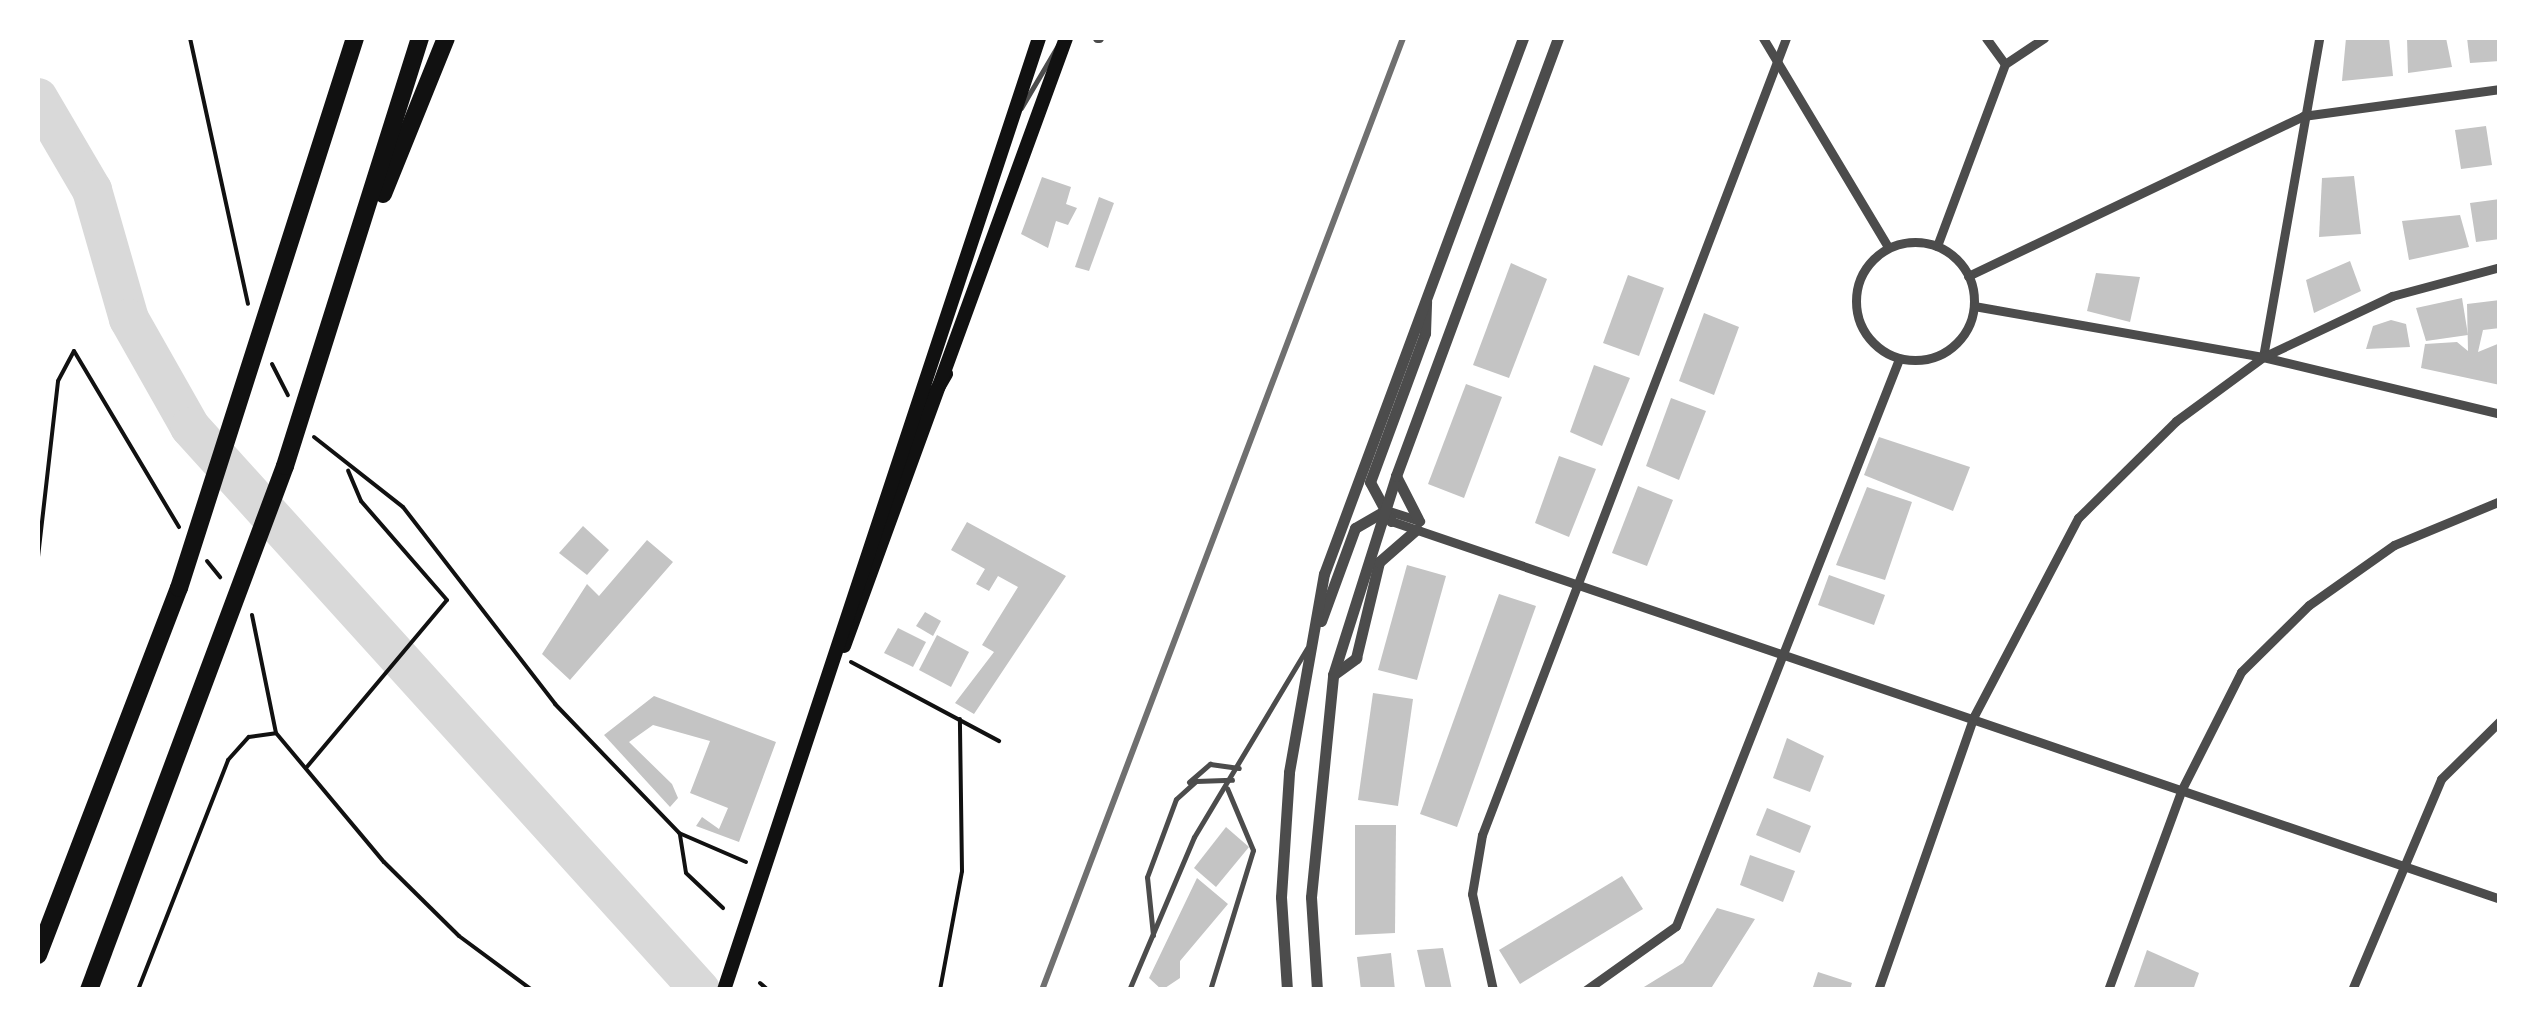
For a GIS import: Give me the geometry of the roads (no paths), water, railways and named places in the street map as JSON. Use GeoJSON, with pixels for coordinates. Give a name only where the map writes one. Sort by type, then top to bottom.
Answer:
{"type":"FeatureCollection","features":[{"type":"Feature","properties":{"kind":"highway"},"geometry":{"type":"LineString","coordinates":[[38,955],[179,588],[278,294],[355,38]]}},
{"type":"Feature","properties":{"kind":"highway"},"geometry":{"type":"LineString","coordinates":[[89,990],[220,652],[322,355],[420,38]]}},
{"type":"Feature","properties":{"kind":"highway"},"geometry":{"type":"LineString","coordinates":[[352,262],[446,38]]}},
{"type":"Feature","properties":{"kind":"main road"},"geometry":{"type":"LineString","coordinates":[[724,990],[838,655],[895,463],[1039,38]]}},
{"type":"Feature","properties":{"kind":"main road"},"geometry":{"type":"LineString","coordinates":[[838,655],[860,620],[1064,38]]}},
{"type":"Feature","properties":{"kind":"main road"},"geometry":{"type":"LineString","coordinates":[[895,463],[950,371],[955,285]]}},
{"type":"Feature","properties":{"kind":"street"},"geometry":{"type":"LineString","coordinates":[[1287,990],[1281,897],[1302,683],[1324,574],[1523,38]]}},
{"type":"Feature","properties":{"kind":"street"},"geometry":{"type":"LineString","coordinates":[[1317,990],[1311,897],[1333,675],[1396,476],[1558,38]]}},
{"type":"Feature","properties":{"kind":"street"},"geometry":{"type":"LineString","coordinates":[[1763,38],[1888,248]]}},
{"type":"Feature","properties":{"kind":"street"},"geometry":{"type":"LineString","coordinates":[[1493,990],[1475,925],[1476,862],[1786,38]]}},
{"type":"Feature","properties":{"kind":"street"},"geometry":{"type":"LineString","coordinates":[[1986,38],[2005,64]]}},
{"type":"Feature","properties":{"kind":"street"},"geometry":{"type":"LineString","coordinates":[[1937,246],[2005,64],[2044,38]]}},
{"type":"Feature","properties":{"kind":"street"},"geometry":{"type":"LineString","coordinates":[[2263,357],[2319,38]]}},
{"type":"Feature","properties":{"kind":"street"},"geometry":{"type":"LineString","coordinates":[[1968,276],[2304,116],[2500,89]]}},
{"type":"Feature","properties":{"kind":"street"},"geometry":{"type":"LineString","coordinates":[[1937,246],[1968,276],[1974,306],[1949,350],[1899,359],[1866,336],[1856,307],[1860,276],[1888,248],[1937,246]]}},
{"type":"Feature","properties":{"kind":"street"},"geometry":{"type":"LineString","coordinates":[[1878,990],[1974,716],[2078,518],[2176,421],[2263,357],[2392,296],[2500,267]]}},
{"type":"Feature","properties":{"kind":"street"},"geometry":{"type":"LineString","coordinates":[[1386,514],[1370,482],[1425,333],[1426,292]]}},
{"type":"Feature","properties":{"kind":"street"},"geometry":{"type":"LineString","coordinates":[[1974,306],[2263,357],[2500,414]]}},
{"type":"Feature","properties":{"kind":"street"},"geometry":{"type":"LineString","coordinates":[[1586,990],[1676,926],[1899,359]]}},
{"type":"Feature","properties":{"kind":"street"},"geometry":{"type":"LineString","coordinates":[[1396,476],[1421,526]]}},
{"type":"Feature","properties":{"kind":"street"},"geometry":{"type":"LineString","coordinates":[[2108,990],[2182,790],[2240,672],[2309,605],[2394,545],[2500,501]]}},
{"type":"Feature","properties":{"kind":"street"},"geometry":{"type":"LineString","coordinates":[[1302,683],[1356,528],[1386,514],[1974,716],[2397,867],[2500,899]]}},
{"type":"Feature","properties":{"kind":"street"},"geometry":{"type":"LineString","coordinates":[[1333,675],[1356,658],[1380,562],[1421,526]]}},
{"type":"Feature","properties":{"kind":"street"},"geometry":{"type":"LineString","coordinates":[[2352,990],[2397,867],[2441,779],[2500,721]]}},
{"type":"Feature","properties":{"kind":"lane"},"geometry":{"type":"LineString","coordinates":[[1012,116],[1064,38]]}},
{"type":"Feature","properties":{"kind":"lane"},"geometry":{"type":"LineString","coordinates":[[1130,990],[1178,869],[1240,768],[1310,641]]}},
{"type":"Feature","properties":{"kind":"lane"},"geometry":{"type":"LineString","coordinates":[[1153,935],[1147,877],[1187,785],[1210,764],[1240,768]]}},
{"type":"Feature","properties":{"kind":"lane"},"geometry":{"type":"LineString","coordinates":[[1187,785],[1232,780]]}},
{"type":"Feature","properties":{"kind":"lane"},"geometry":{"type":"LineString","coordinates":[[1210,990],[1254,850],[1226,788]]}},
{"type":"Feature","properties":{"kind":"waterway"},"geometry":{"type":"LineString","coordinates":[[38,98],[92,190],[129,319],[190,427],[700,990]]}},
{"type":"Feature","properties":{"kind":"railway"},"geometry":{"type":"LineString","coordinates":[[1042,990],[1403,38]]}}]}
